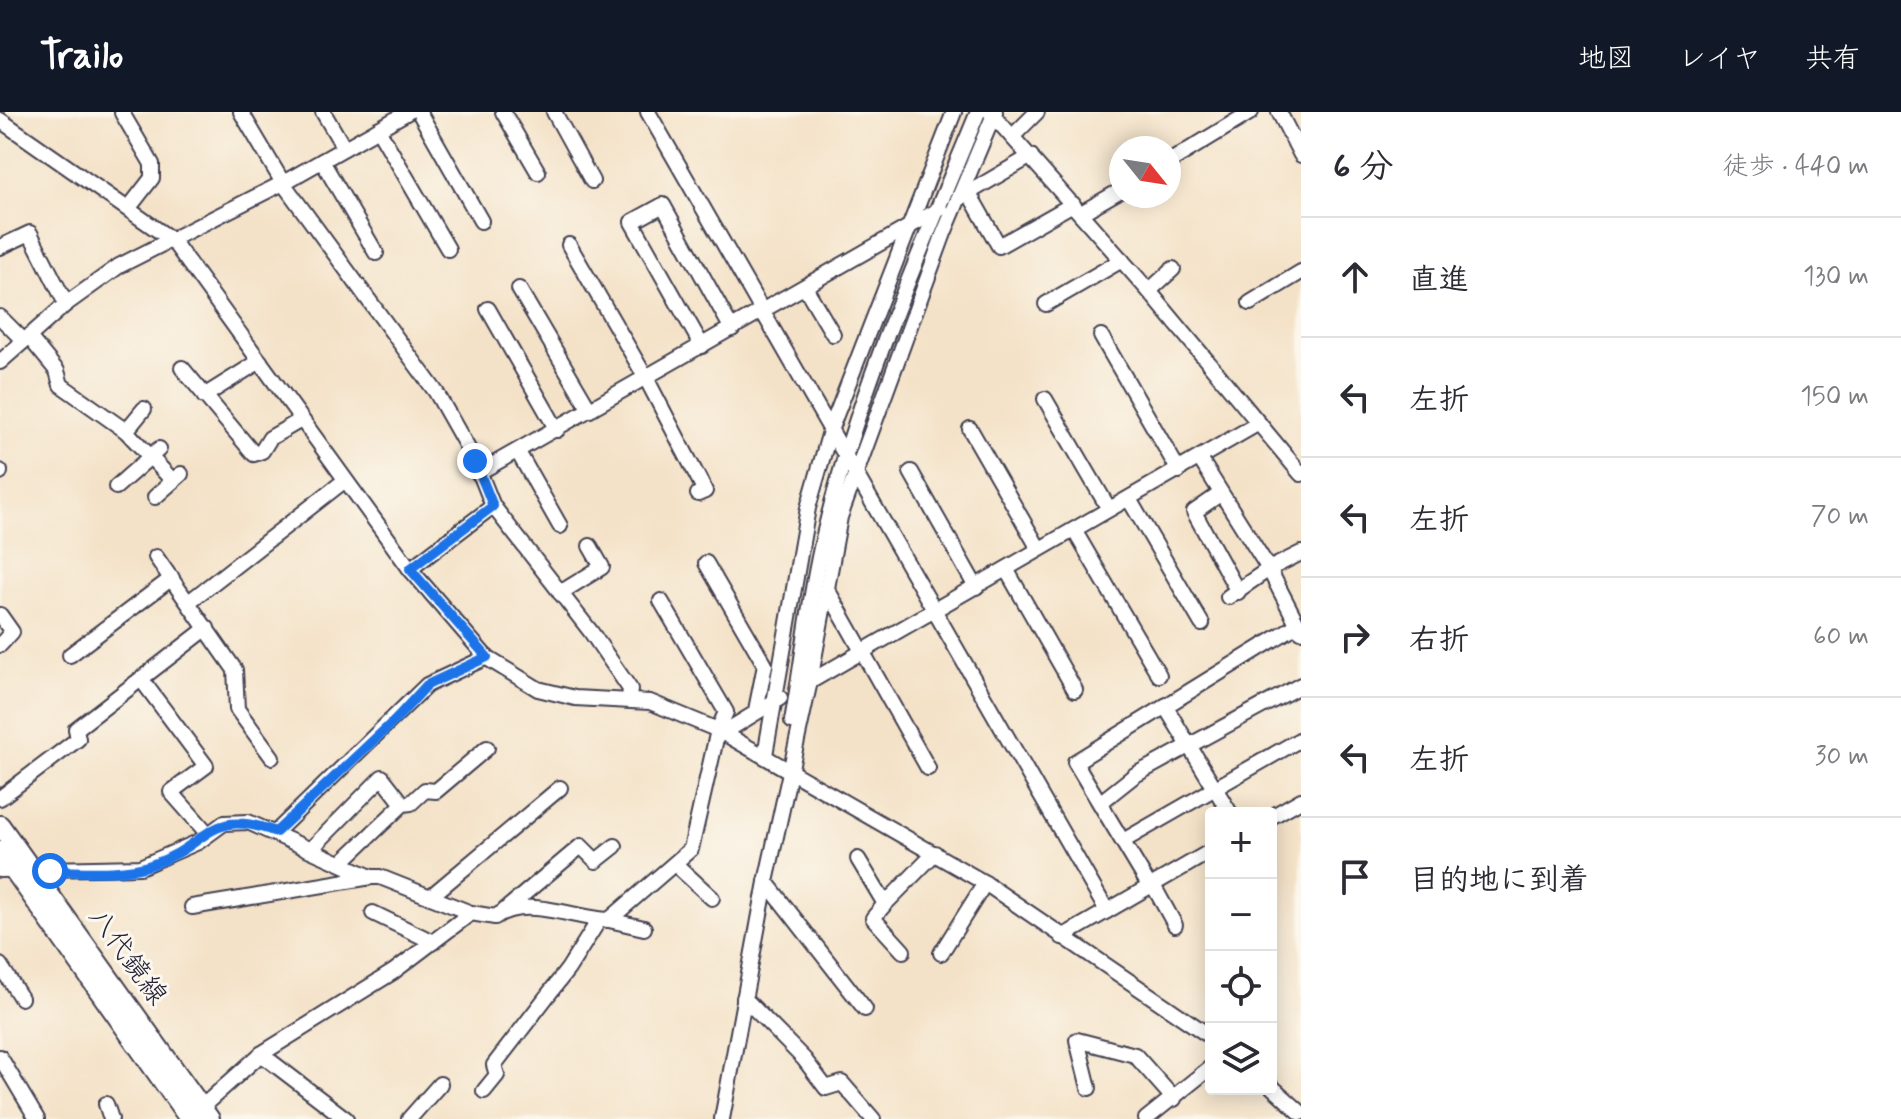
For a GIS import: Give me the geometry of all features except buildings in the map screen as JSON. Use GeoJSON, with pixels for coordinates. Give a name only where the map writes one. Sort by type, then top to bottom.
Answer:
{"type":"FeatureCollection","features":[{"type":"Feature","properties":{"kind":"main road","name":"八代鏡線"},"geometry":{"type":"LineString","coordinates":[[0,825],[13,868]]}},
{"type":"Feature","properties":{"kind":"main road","name":"八代鏡線"},"geometry":{"type":"LineString","coordinates":[[0,851],[196,1117]]}},
{"type":"Feature","properties":{"kind":"street"},"geometry":{"type":"LineString","coordinates":[[241,112],[283,183],[436,392],[475,461],[493,506],[630,689],[629,699]]}},
{"type":"Feature","properties":{"kind":"street"},"geometry":{"type":"LineString","coordinates":[[323,112],[344,148]]}},
{"type":"Feature","properties":{"kind":"street"},"geometry":{"type":"LineString","coordinates":[[0,362],[66,304],[119,266],[283,183],[408,112]]}},
{"type":"Feature","properties":{"kind":"street"},"geometry":{"type":"LineString","coordinates":[[419,112],[481,221]]}},
{"type":"Feature","properties":{"kind":"street"},"geometry":{"type":"LineString","coordinates":[[503,112],[538,172]]}},
{"type":"Feature","properties":{"kind":"street"},"geometry":{"type":"LineString","coordinates":[[554,112],[592,181]]}},
{"type":"Feature","properties":{"kind":"street"},"geometry":{"type":"LineString","coordinates":[[648,112],[1107,911]]}},
{"type":"Feature","properties":{"kind":"street"},"geometry":{"type":"LineString","coordinates":[[765,755],[808,508],[831,428],[954,112]]}},
{"type":"Feature","properties":{"kind":"street"},"geometry":{"type":"LineString","coordinates":[[804,685],[823,536],[846,455],[875,371],[978,112]]}},
{"type":"Feature","properties":{"kind":"street"},"geometry":{"type":"LineString","coordinates":[[1012,137],[1037,112]]}},
{"type":"Feature","properties":{"kind":"street"},"geometry":{"type":"LineString","coordinates":[[1181,155],[1251,112]]}},
{"type":"Feature","properties":{"kind":"street"},"geometry":{"type":"LineString","coordinates":[[1279,112],[1299,147]]}},
{"type":"Feature","properties":{"kind":"street"},"geometry":{"type":"LineString","coordinates":[[122,113],[152,164],[152,178],[128,209]]}},
{"type":"Feature","properties":{"kind":"street"},"geometry":{"type":"LineString","coordinates":[[993,113],[1149,291],[1301,474]]}},
{"type":"Feature","properties":{"kind":"street"},"geometry":{"type":"LineString","coordinates":[[737,1119],[724,1114],[787,770],[840,517],[879,405],[965,196],[993,113]]}},
{"type":"Feature","properties":{"kind":"street"},"geometry":{"type":"LineString","coordinates":[[0,120],[172,240],[410,569],[487,657],[538,689],[575,698],[629,699],[668,707],[765,755],[985,883],[1205,1033]]}},
{"type":"Feature","properties":{"kind":"street"},"geometry":{"type":"LineString","coordinates":[[378,129],[448,249]]}},
{"type":"Feature","properties":{"kind":"street"},"geometry":{"type":"LineString","coordinates":[[478,473],[1031,156]]}},
{"type":"Feature","properties":{"kind":"street"},"geometry":{"type":"LineString","coordinates":[[322,161],[376,253]]}},
{"type":"Feature","properties":{"kind":"street"},"geometry":{"type":"LineString","coordinates":[[965,196],[999,246],[1109,195]]}},
{"type":"Feature","properties":{"kind":"street"},"geometry":{"type":"LineString","coordinates":[[702,346],[632,222],[663,205],[732,329]]}},
{"type":"Feature","properties":{"kind":"street"},"geometry":{"type":"LineString","coordinates":[[0,247],[30,233],[66,304]]}},
{"type":"Feature","properties":{"kind":"street"},"geometry":{"type":"LineString","coordinates":[[569,245],[646,378],[705,491],[698,494]]}},
{"type":"Feature","properties":{"kind":"street"},"geometry":{"type":"LineString","coordinates":[[1046,304],[1122,260]]}},
{"type":"Feature","properties":{"kind":"street"},"geometry":{"type":"LineString","coordinates":[[1149,291],[1173,269]]}},
{"type":"Feature","properties":{"kind":"street"},"geometry":{"type":"LineString","coordinates":[[1250,303],[1301,272]]}},
{"type":"Feature","properties":{"kind":"street"},"geometry":{"type":"LineString","coordinates":[[805,287],[833,334]]}},
{"type":"Feature","properties":{"kind":"street"},"geometry":{"type":"LineString","coordinates":[[519,289],[590,410]]}},
{"type":"Feature","properties":{"kind":"street"},"geometry":{"type":"LineString","coordinates":[[488,309],[557,430]]}},
{"type":"Feature","properties":{"kind":"street"},"geometry":{"type":"LineString","coordinates":[[0,317],[57,371],[61,385],[155,453],[177,478],[155,497]]}},
{"type":"Feature","properties":{"kind":"street"},"geometry":{"type":"LineString","coordinates":[[1101,336],[1179,471]]}},
{"type":"Feature","properties":{"kind":"street"},"geometry":{"type":"LineString","coordinates":[[204,396],[260,361]]}},
{"type":"Feature","properties":{"kind":"street"},"geometry":{"type":"LineString","coordinates":[[182,368],[254,454],[262,451],[270,438],[301,420]]}},
{"type":"Feature","properties":{"kind":"street"},"geometry":{"type":"LineString","coordinates":[[1045,399],[1109,509]]}},
{"type":"Feature","properties":{"kind":"street"},"geometry":{"type":"LineString","coordinates":[[126,431],[144,409]]}},
{"type":"Feature","properties":{"kind":"street"},"geometry":{"type":"LineString","coordinates":[[720,732],[865,652],[1259,423]]}},
{"type":"Feature","properties":{"kind":"street"},"geometry":{"type":"LineString","coordinates":[[970,429],[1039,549]]}},
{"type":"Feature","properties":{"kind":"street"},"geometry":{"type":"LineString","coordinates":[[518,452],[560,526]]}},
{"type":"Feature","properties":{"kind":"street"},"geometry":{"type":"LineString","coordinates":[[116,487],[155,453]]}},
{"type":"Feature","properties":{"kind":"street"},"geometry":{"type":"LineString","coordinates":[[1175,925],[1075,762],[1299,628],[1269,569],[1200,459]]}},
{"type":"Feature","properties":{"kind":"street"},"geometry":{"type":"LineString","coordinates":[[911,472],[976,587]]}},
{"type":"Feature","properties":{"kind":"street"},"geometry":{"type":"LineString","coordinates":[[190,601],[344,481]]}},
{"type":"Feature","properties":{"kind":"street"},"geometry":{"type":"LineString","coordinates":[[1220,494],[1194,512],[1233,595],[1269,569],[1301,553]]}},
{"type":"Feature","properties":{"kind":"street"},"geometry":{"type":"LineString","coordinates":[[1129,499],[1202,624]]}},
{"type":"Feature","properties":{"kind":"street"},"geometry":{"type":"LineString","coordinates":[[410,569],[493,506]]}},
{"type":"Feature","properties":{"kind":"street"},"geometry":{"type":"LineString","coordinates":[[1074,530],[1159,675]]}},
{"type":"Feature","properties":{"kind":"street"},"geometry":{"type":"LineString","coordinates":[[560,593],[602,567],[590,546]]}},
{"type":"Feature","properties":{"kind":"street"},"geometry":{"type":"LineString","coordinates":[[156,557],[190,601],[235,670],[237,709],[272,757]]}},
{"type":"Feature","properties":{"kind":"street"},"geometry":{"type":"LineString","coordinates":[[706,563],[765,665],[756,710]]}},
{"type":"Feature","properties":{"kind":"street"},"geometry":{"type":"LineString","coordinates":[[1006,569],[1075,690]]}},
{"type":"Feature","properties":{"kind":"street"},"geometry":{"type":"LineString","coordinates":[[70,655],[172,578]]}},
{"type":"Feature","properties":{"kind":"street"},"geometry":{"type":"LineString","coordinates":[[827,589],[928,768]]}},
{"type":"Feature","properties":{"kind":"street"},"geometry":{"type":"LineString","coordinates":[[484,1091],[497,1075],[494,1065],[604,920],[691,849],[726,712],[661,601]]}},
{"type":"Feature","properties":{"kind":"street"},"geometry":{"type":"LineString","coordinates":[[0,615],[12,632],[0,645]]}},
{"type":"Feature","properties":{"kind":"street"},"geometry":{"type":"LineString","coordinates":[[0,798],[78,739],[76,729],[207,628]]}},
{"type":"Feature","properties":{"kind":"street"},"geometry":{"type":"LineString","coordinates":[[276,832],[394,721],[427,685],[487,657]]}},
{"type":"Feature","properties":{"kind":"street"},"geometry":{"type":"LineString","coordinates":[[141,679],[206,766],[171,792],[208,834]]}},
{"type":"Feature","properties":{"kind":"street"},"geometry":{"type":"LineString","coordinates":[[1101,802],[1135,775],[1301,685]]}},
{"type":"Feature","properties":{"kind":"street"},"geometry":{"type":"LineString","coordinates":[[1165,706],[1192,745],[1227,807]]}},
{"type":"Feature","properties":{"kind":"street"},"geometry":{"type":"LineString","coordinates":[[1123,841],[1301,739]]}},
{"type":"Feature","properties":{"kind":"street"},"geometry":{"type":"LineString","coordinates":[[341,863],[403,804],[411,803],[425,790],[436,791],[487,748]]}},
{"type":"Feature","properties":{"kind":"street"},"geometry":{"type":"LineString","coordinates":[[312,848],[382,777],[403,804]]}},
{"type":"Feature","properties":{"kind":"street"},"geometry":{"type":"LineString","coordinates":[[430,897],[560,788]]}},
{"type":"Feature","properties":{"kind":"street"},"geometry":{"type":"LineString","coordinates":[[1277,814],[1301,800]]}},
{"type":"Feature","properties":{"kind":"street"},"geometry":{"type":"LineString","coordinates":[[13,868],[89,871],[140,867],[186,848],[224,823],[248,822],[371,877]]}},
{"type":"Feature","properties":{"kind":"street"},"geometry":{"type":"LineString","coordinates":[[192,907],[380,877],[471,913],[495,917],[581,846],[596,861],[615,846]]}},
{"type":"Feature","properties":{"kind":"street"},"geometry":{"type":"LineString","coordinates":[[903,951],[873,918],[935,853]]}},
{"type":"Feature","properties":{"kind":"street"},"geometry":{"type":"LineString","coordinates":[[1062,937],[1205,854]]}},
{"type":"Feature","properties":{"kind":"street"},"geometry":{"type":"LineString","coordinates":[[858,859],[885,904]]}},
{"type":"Feature","properties":{"kind":"street"},"geometry":{"type":"LineString","coordinates":[[675,864],[712,898]]}},
{"type":"Feature","properties":{"kind":"street"},"geometry":{"type":"LineString","coordinates":[[766,882],[865,1009]]}},
{"type":"Feature","properties":{"kind":"street"},"geometry":{"type":"LineString","coordinates":[[941,953],[985,883]]}},
{"type":"Feature","properties":{"kind":"street"},"geometry":{"type":"LineString","coordinates":[[505,910],[542,910],[644,928]]}},
{"type":"Feature","properties":{"kind":"street"},"geometry":{"type":"LineString","coordinates":[[373,913],[433,942]]}},
{"type":"Feature","properties":{"kind":"street"},"geometry":{"type":"LineString","coordinates":[[196,1117],[261,1054],[393,972],[471,913]]}},
{"type":"Feature","properties":{"kind":"street"},"geometry":{"type":"LineString","coordinates":[[0,965],[21,998]]}},
{"type":"Feature","properties":{"kind":"street"},"geometry":{"type":"LineString","coordinates":[[744,998],[804,1059],[826,1088],[842,1083],[873,1119]]}},
{"type":"Feature","properties":{"kind":"street"},"geometry":{"type":"LineString","coordinates":[[1089,1088],[1077,1040],[1135,1055],[1174,1099]]}},
{"type":"Feature","properties":{"kind":"street"},"geometry":{"type":"LineString","coordinates":[[261,1054],[346,1119]]}},
{"type":"Feature","properties":{"kind":"street"},"geometry":{"type":"LineString","coordinates":[[0,1057],[37,1119]]}},
{"type":"Feature","properties":{"kind":"street"},"geometry":{"type":"LineString","coordinates":[[1146,1119],[1205,1072]]}},
{"type":"Feature","properties":{"kind":"street"},"geometry":{"type":"LineString","coordinates":[[409,1119],[440,1084]]}},
{"type":"Feature","properties":{"kind":"street"},"geometry":{"type":"LineString","coordinates":[[1277,1091],[1301,1113]]}},
{"type":"Feature","properties":{"kind":"street"},"geometry":{"type":"LineString","coordinates":[[107,1103],[111,1119]]}},
{"type":"Feature","properties":{"kind":"route"},"geometry":{"type":"LineString","coordinates":[[50,871],[153,865],[198,842],[224,823],[248,822],[276,832],[394,721],[427,685],[436,678],[487,657],[410,569],[493,506],[475,461]]}}]}
